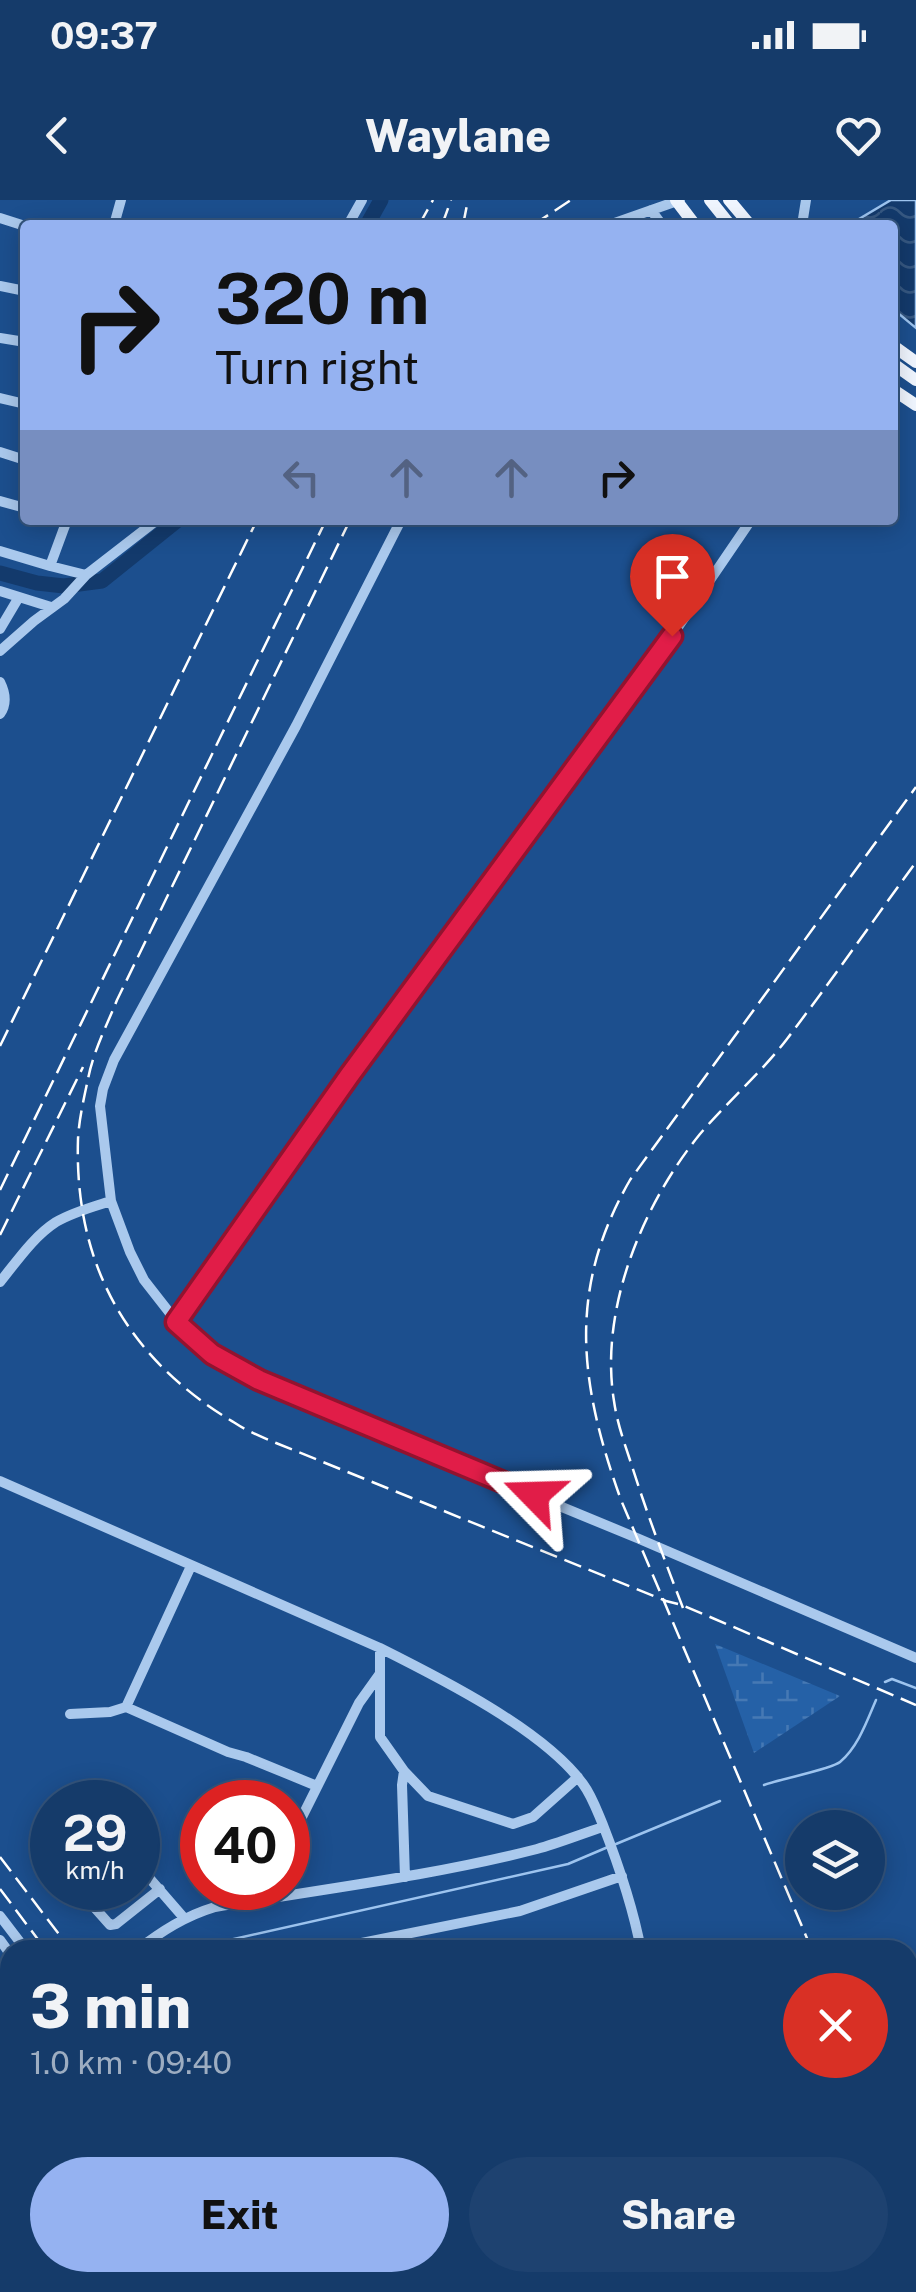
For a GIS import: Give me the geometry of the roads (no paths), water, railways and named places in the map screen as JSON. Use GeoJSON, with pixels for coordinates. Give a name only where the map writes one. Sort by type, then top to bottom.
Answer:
{"type":"FeatureCollection","features":[{"type":"Feature","properties":{"kind":"main road"},"geometry":{"type":"LineString","coordinates":[[710,200],[726,220]]}},
{"type":"Feature","properties":{"kind":"main road"},"geometry":{"type":"LineString","coordinates":[[729,200],[746,220]]}},
{"type":"Feature","properties":{"kind":"street"},"geometry":{"type":"LineString","coordinates":[[622,220],[678,200]]}},
{"type":"Feature","properties":{"kind":"street"},"geometry":{"type":"LineString","coordinates":[[651,210],[658,220]]}},
{"type":"Feature","properties":{"kind":"street"},"geometry":{"type":"LineString","coordinates":[[50,566],[64,525]]}},
{"type":"Feature","properties":{"kind":"street"},"geometry":{"type":"LineString","coordinates":[[0,651],[151,525]]}},
{"type":"Feature","properties":{"kind":"street"},"geometry":{"type":"LineString","coordinates":[[398,525],[296,726],[114,1060],[103,1089],[100,1106],[110,1201],[130,1252],[144,1280],[176,1322],[212,1354],[259,1380],[916,1658]]}},
{"type":"Feature","properties":{"kind":"street"},"geometry":{"type":"LineString","coordinates":[[176,1322],[349,1076],[657,658],[749,525]]}},
{"type":"Feature","properties":{"kind":"street"},"geometry":{"type":"LineString","coordinates":[[0,551],[83,578]]}},
{"type":"Feature","properties":{"kind":"street"},"geometry":{"type":"LineString","coordinates":[[0,591],[51,607]]}},
{"type":"Feature","properties":{"kind":"street"},"geometry":{"type":"LineString","coordinates":[[0,629],[19,597]]}},
{"type":"Feature","properties":{"kind":"street"},"geometry":{"type":"LineString","coordinates":[[0,682],[4,707],[0,714]]}},
{"type":"Feature","properties":{"kind":"street"},"geometry":{"type":"LineString","coordinates":[[0,1282],[53,1224],[110,1201]]}},
{"type":"Feature","properties":{"kind":"street"},"geometry":{"type":"LineString","coordinates":[[0,1481],[380,1648],[503,1717],[552,1752],[586,1788],[622,1876],[640,1940]]}},
{"type":"Feature","properties":{"kind":"street"},"geometry":{"type":"LineString","coordinates":[[126,1707],[191,1566]]}},
{"type":"Feature","properties":{"kind":"street"},"geometry":{"type":"LineString","coordinates":[[380,1648],[380,1737],[428,1796],[513,1824],[533,1817],[578,1777]]}},
{"type":"Feature","properties":{"kind":"street"},"geometry":{"type":"LineString","coordinates":[[310,1800],[359,1703],[380,1674]]}},
{"type":"Feature","properties":{"kind":"street"},"geometry":{"type":"LineString","coordinates":[[70,1714],[126,1707],[317,1786]]}},
{"type":"Feature","properties":{"kind":"street"},"geometry":{"type":"LineString","coordinates":[[404,1771],[405,1876]]}},
{"type":"Feature","properties":{"kind":"street"},"geometry":{"type":"LineString","coordinates":[[150,1940],[184,1918],[216,1907],[405,1876],[605,1831]]}},
{"type":"Feature","properties":{"kind":"street"},"geometry":{"type":"LineString","coordinates":[[376,1940],[520,1911],[622,1876]]}},
{"type":"Feature","properties":{"kind":"street"},"geometry":{"type":"LineString","coordinates":[[160,1890],[184,1918]]}},
{"type":"Feature","properties":{"kind":"street"},"geometry":{"type":"LineString","coordinates":[[96,1910],[110,1925],[134,1910]]}},
{"type":"Feature","properties":{"kind":"street"},"geometry":{"type":"LineString","coordinates":[[0,1916],[18,1940]]}},
{"type":"Feature","properties":{"kind":"water"},"geometry":{"type":"Polygon","coordinates":[[[891,200],[916,200],[916,328],[898,313],[898,220],[857,220],[891,200]]]}},
{"type":"Feature","properties":{"kind":"waterway"},"geometry":{"type":"LineString","coordinates":[[370,220],[381,200]]}},
{"type":"Feature","properties":{"kind":"waterway"},"geometry":{"type":"LineString","coordinates":[[0,573],[64,586],[102,581],[172,525]]}},
{"type":"Feature","properties":{"kind":"waterway"},"geometry":{"type":"LineString","coordinates":[[885,1682],[892,1679],[916,1688]]}},
{"type":"Feature","properties":{"kind":"waterway"},"geometry":{"type":"LineString","coordinates":[[764,1785],[840,1762],[857,1741],[876,1700]]}},
{"type":"Feature","properties":{"kind":"waterway"},"geometry":{"type":"LineString","coordinates":[[616,1844],[720,1801]]}},
{"type":"Feature","properties":{"kind":"waterway"},"geometry":{"type":"LineString","coordinates":[[229,1940],[568,1864],[608,1847]]}},
{"type":"Feature","properties":{"kind":"railway"},"geometry":{"type":"LineString","coordinates":[[422,220],[433,200]]}},
{"type":"Feature","properties":{"kind":"railway"},"geometry":{"type":"LineString","coordinates":[[444,220],[451,200]]}},
{"type":"Feature","properties":{"kind":"railway"},"geometry":{"type":"LineString","coordinates":[[464,220],[468,200]]}},
{"type":"Feature","properties":{"kind":"railway"},"geometry":{"type":"LineString","coordinates":[[541,220],[571,200]]}},
{"type":"Feature","properties":{"kind":"railway"},"geometry":{"type":"LineString","coordinates":[[0,1046],[255,525]]}},
{"type":"Feature","properties":{"kind":"railway"},"geometry":{"type":"LineString","coordinates":[[0,1190],[324,525]]}},
{"type":"Feature","properties":{"kind":"railway"},"geometry":{"type":"LineString","coordinates":[[348,525],[117,1000],[93,1059],[79,1131],[79,1184],[97,1267],[114,1304],[164,1369],[197,1398],[250,1431],[682,1605],[916,1705]]}},
{"type":"Feature","properties":{"kind":"railway"},"geometry":{"type":"LineString","coordinates":[[808,1940],[621,1500],[596,1417],[589,1377],[588,1300],[596,1261],[630,1180],[916,787]]}},
{"type":"Feature","properties":{"kind":"railway"},"geometry":{"type":"LineString","coordinates":[[683,1608],[638,1484],[614,1401],[613,1330],[630,1259],[660,1192],[679,1162],[787,1039],[916,862]]}},
{"type":"Feature","properties":{"kind":"railway"},"geometry":{"type":"LineString","coordinates":[[0,1235],[83,1067]]}},
{"type":"Feature","properties":{"kind":"railway"},"geometry":{"type":"LineString","coordinates":[[0,1857],[63,1940]]}},
{"type":"Feature","properties":{"kind":"railway"},"geometry":{"type":"LineString","coordinates":[[0,1889],[38,1940]]}}]}
